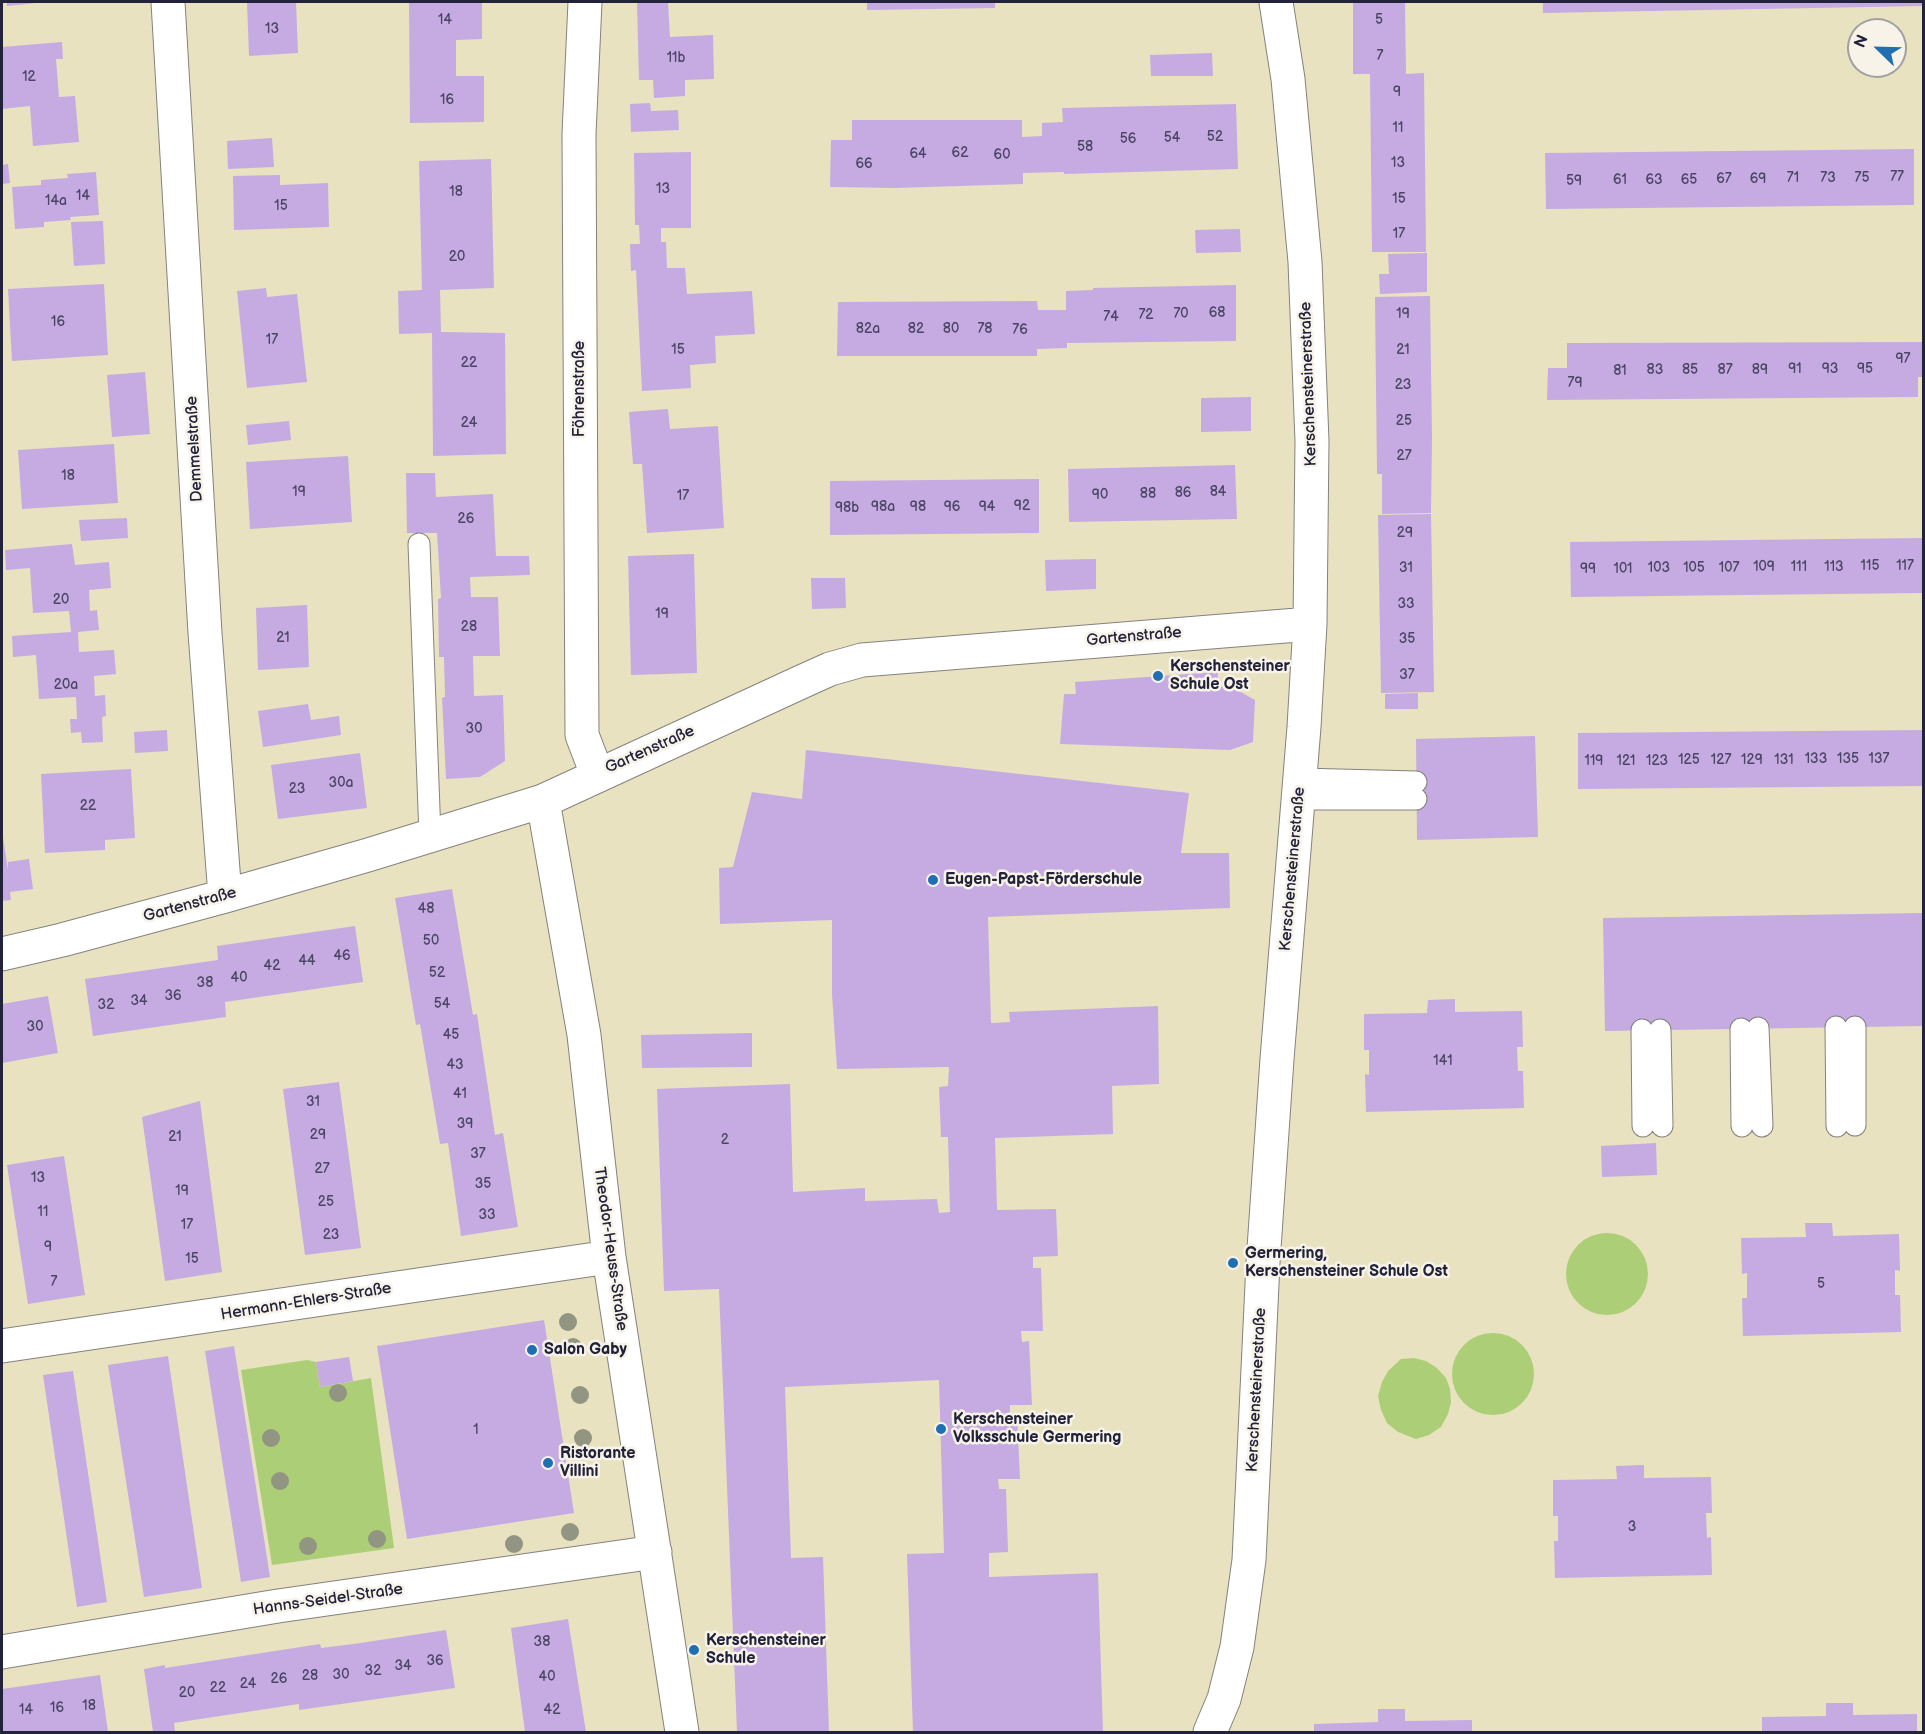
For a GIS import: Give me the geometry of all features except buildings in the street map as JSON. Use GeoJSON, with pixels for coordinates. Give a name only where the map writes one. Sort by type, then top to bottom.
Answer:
{"type":"FeatureCollection","features":[{"type":"Feature","properties":{"kind":"street","name":"Demmelstraße"},"geometry":{"type":"LineString","coordinates":[[168,2],[206,644],[225,896]]}},
{"type":"Feature","properties":{"kind":"street","name":"Föhrenstraße"},"geometry":{"type":"LineString","coordinates":[[585,2],[579,134],[582,735],[597,774]]}},
{"type":"Feature","properties":{"kind":"street","name":"Kerschensteinerstraße"},"geometry":{"type":"LineString","coordinates":[[1210,1732],[1224,1699],[1237,1647],[1249,1560],[1263,1263],[1310,624],[1312,441],[1305,262],[1288,79],[1276,2]]}},
{"type":"Feature","properties":{"kind":"street","name":"Gartenstraße"},"geometry":{"type":"LineString","coordinates":[[2,954],[225,896],[543,801],[597,774],[820,673],[862,660],[1310,624]]}},
{"type":"Feature","properties":{"kind":"street","name":"Theodor-Heuss-Straße"},"geometry":{"type":"LineString","coordinates":[[543,801],[584,1035],[609,1257],[682,1732]]}},
{"type":"Feature","properties":{"kind":"street","name":"Hermann-Ehlers-Straße"},"geometry":{"type":"LineString","coordinates":[[2,1346],[609,1257]]}},
{"type":"Feature","properties":{"kind":"street","name":"Hanns-Seidel-Straße"},"geometry":{"type":"LineString","coordinates":[[2,1652],[278,1606],[655,1552]]}},
{"type":"Feature","properties":{"kind":"lane"},"geometry":{"type":"LineString","coordinates":[[419,543],[430,836]]}},
{"type":"Feature","properties":{"kind":"lane"},"geometry":{"type":"LineString","coordinates":[[1299,789],[1416,791]]}},
{"type":"Feature","properties":{"kind":"lane"},"geometry":{"type":"LineString","coordinates":[[1845,1027],[1846,1125]]}},
{"type":"Feature","properties":{"kind":"lane"},"geometry":{"type":"LineString","coordinates":[[1750,1029],[1752,1126]]}},
{"type":"Feature","properties":{"kind":"lane"},"geometry":{"type":"LineString","coordinates":[[1651,1030],[1653,1126]]}},
{"type":"Feature","properties":{"kind":"green space"},"geometry":{"type":"Polygon","coordinates":[[[1607,1233],[1623,1236],[1636,1245],[1645,1258],[1648,1274],[1645,1290],[1636,1303],[1623,1312],[1607,1315],[1591,1312],[1578,1303],[1569,1290],[1566,1274],[1569,1258],[1578,1245],[1591,1236],[1607,1233]]]}},
{"type":"Feature","properties":{"kind":"green space"},"geometry":{"type":"Polygon","coordinates":[[[1493,1333],[1509,1337],[1522,1345],[1530,1358],[1534,1374],[1530,1390],[1522,1403],[1509,1411],[1493,1415],[1477,1411],[1464,1403],[1456,1390],[1452,1374],[1456,1358],[1464,1345],[1477,1337],[1493,1333]]]}},
{"type":"Feature","properties":{"kind":"green space"},"geometry":{"type":"Polygon","coordinates":[[[1414,1358],[1426,1361],[1446,1378],[1451,1402],[1441,1427],[1429,1435],[1416,1439],[1398,1432],[1387,1423],[1378,1396],[1388,1371],[1401,1359],[1414,1358]]]}},
{"type":"Feature","properties":{"kind":"green space"},"geometry":{"type":"Polygon","coordinates":[[[307,1360],[316,1362],[320,1387],[371,1378],[394,1548],[272,1565],[241,1370],[307,1360]]]}},
{"type":"Feature","properties":{"kind":"place","name":"Kerschensteiner Schule Ost"},"geometry":{"type":"Point","coordinates":[1158,676]}},
{"type":"Feature","properties":{"kind":"place","name":"Eugen-Papst-Förderschule"},"geometry":{"type":"Point","coordinates":[933,880]}},
{"type":"Feature","properties":{"kind":"place","name":"Germering, Kerschensteiner Schule Ost"},"geometry":{"type":"Point","coordinates":[1233,1263]}},
{"type":"Feature","properties":{"kind":"place","name":"Salon Gaby"},"geometry":{"type":"Point","coordinates":[532,1350]}},
{"type":"Feature","properties":{"kind":"place","name":"Kerschensteiner Volksschule Germering"},"geometry":{"type":"Point","coordinates":[941,1429]}},
{"type":"Feature","properties":{"kind":"place","name":"Ristorante Villini"},"geometry":{"type":"Point","coordinates":[548,1463]}},
{"type":"Feature","properties":{"kind":"place","name":"Kerschensteiner Schule"},"geometry":{"type":"Point","coordinates":[694,1650]}}]}
